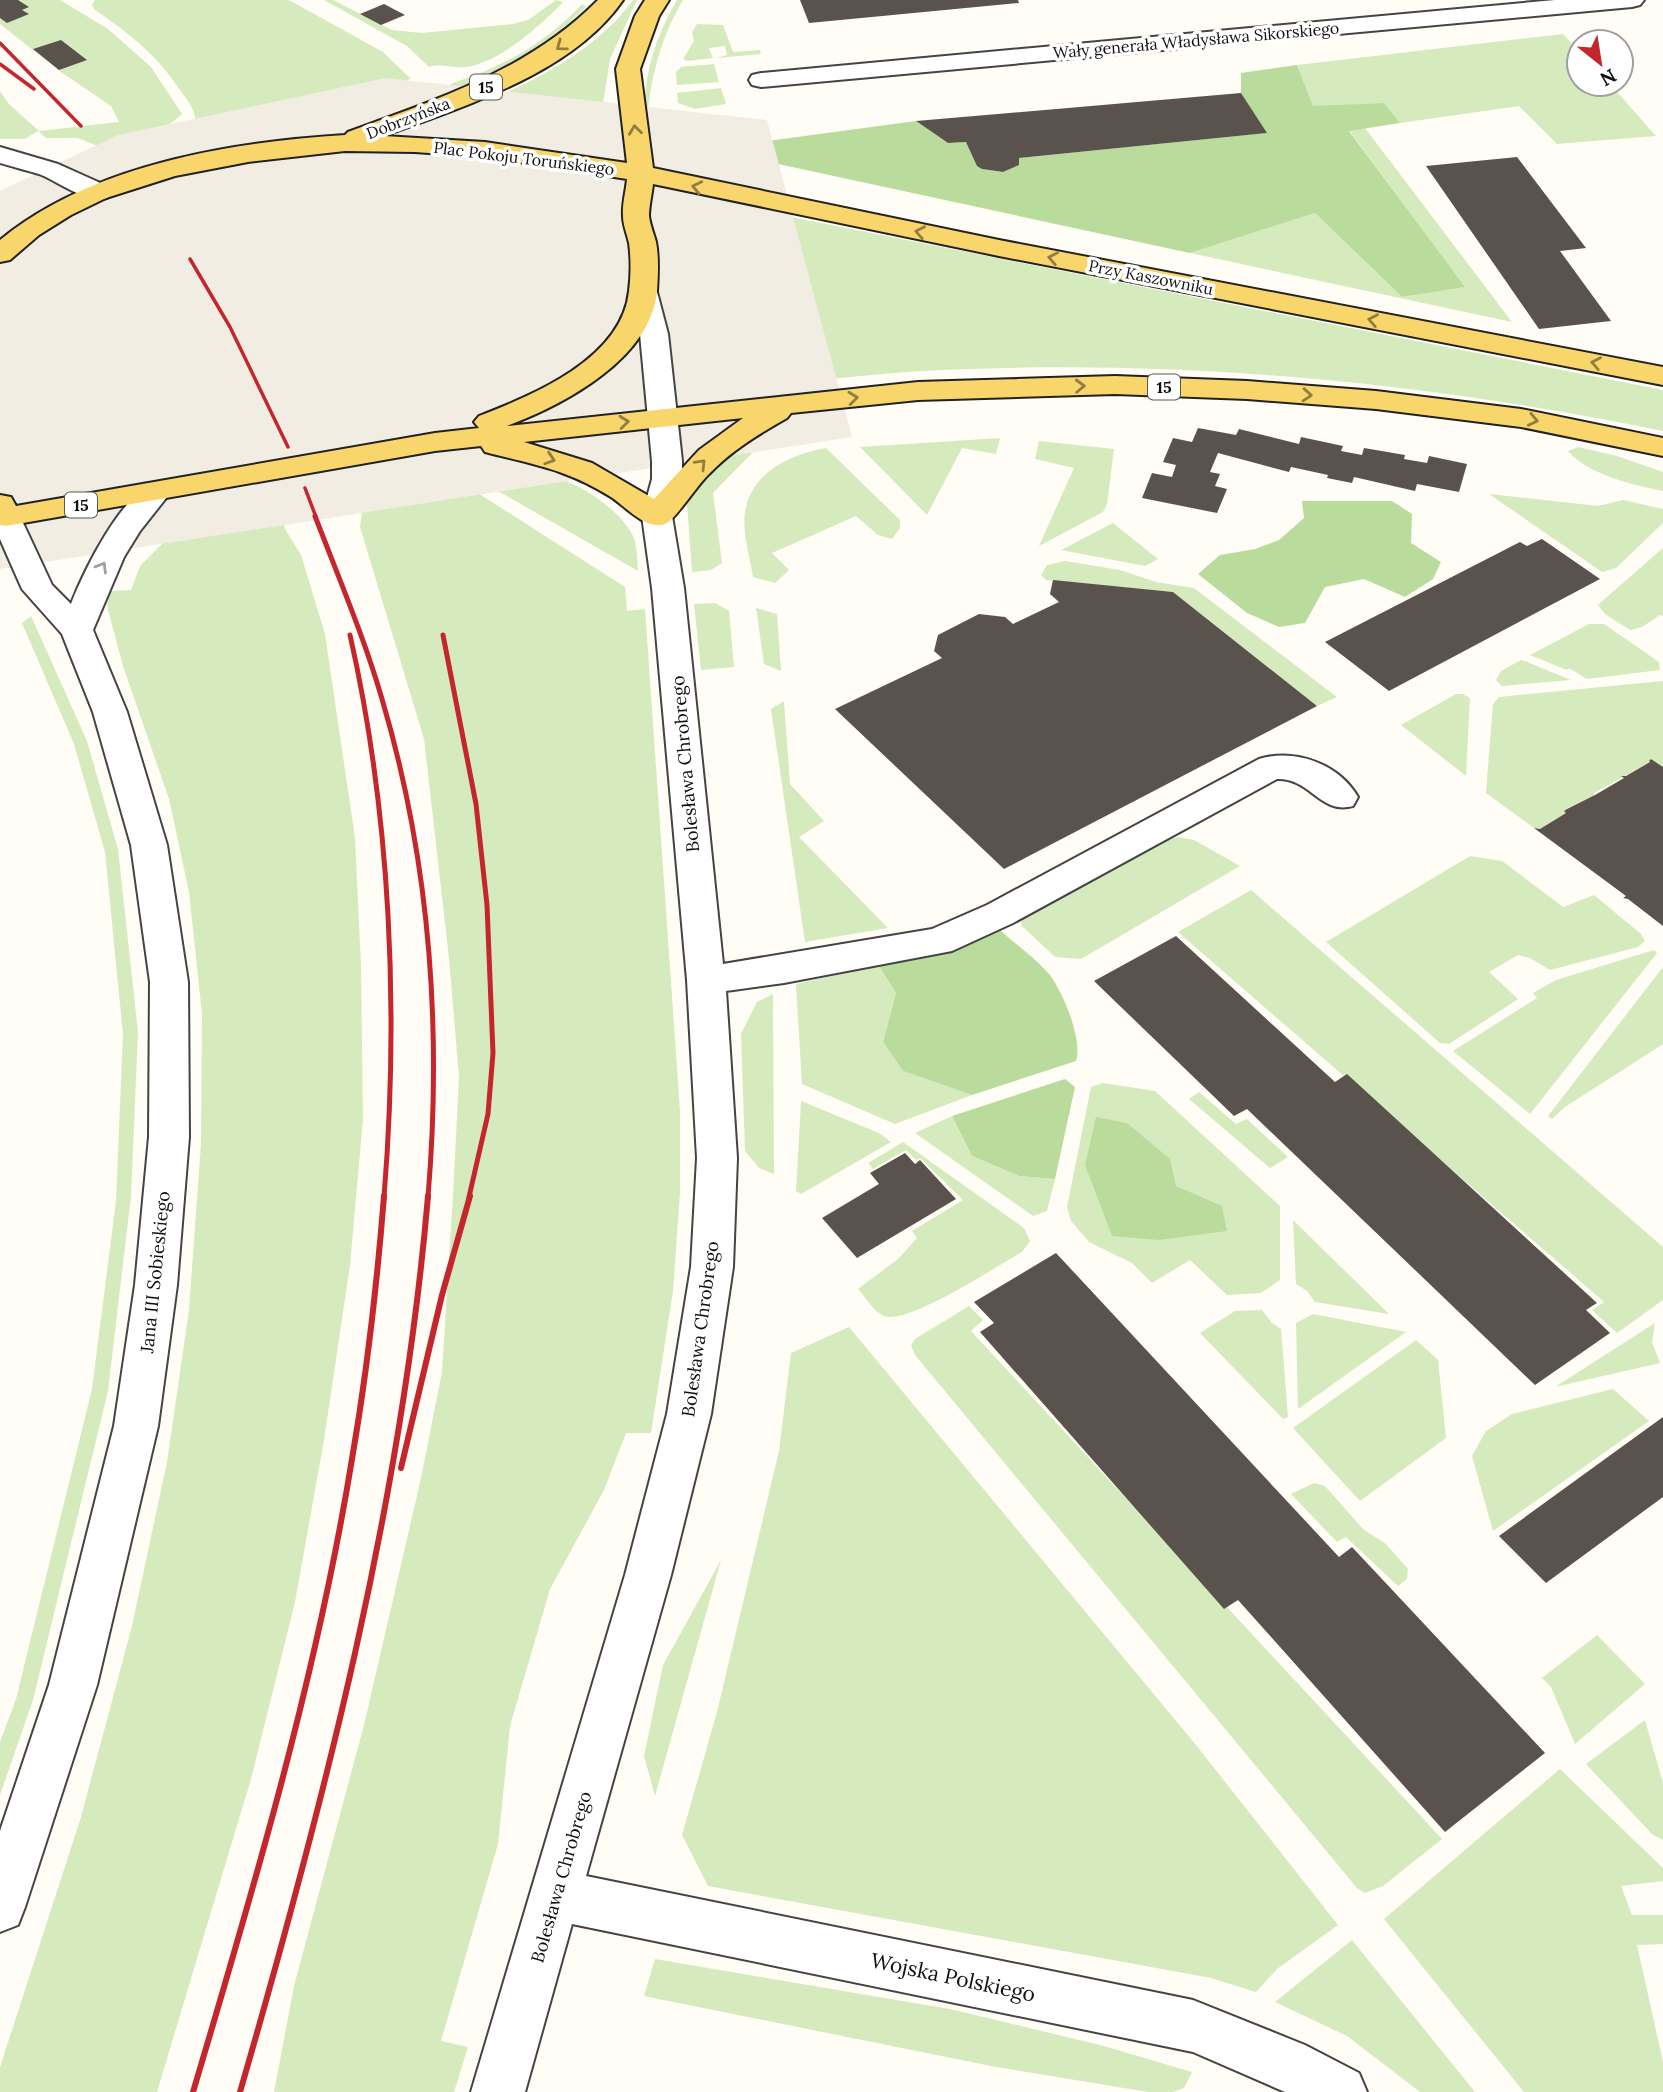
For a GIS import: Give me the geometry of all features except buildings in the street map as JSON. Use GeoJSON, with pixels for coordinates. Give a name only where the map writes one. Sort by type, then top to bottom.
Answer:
{"type":"FeatureCollection","features":[{"type":"Feature","properties":{"kind":"main road","name":"Dobrzyńska"},"geometry":{"type":"LineString","coordinates":[[342,143],[512,77],[578,34],[611,0]]}},
{"type":"Feature","properties":{"kind":"main road"},"geometry":{"type":"LineString","coordinates":[[435,442],[540,403],[592,371],[633,325],[643,292],[643,246],[636,216],[640,174],[628,69],[639,35],[657,0]]}},
{"type":"Feature","properties":{"kind":"main road","name":"Plac Pokoju Toruńskiego"},"geometry":{"type":"LineString","coordinates":[[0,254],[18,236],[98,192],[180,168],[257,153],[342,143],[433,146],[500,152],[640,174]]}},
{"type":"Feature","properties":{"kind":"main road","name":"Przy Kaszowniku"},"geometry":{"type":"LineString","coordinates":[[640,174],[974,243],[1663,376]]}},
{"type":"Feature","properties":{"kind":"main road","name":"15"},"geometry":{"type":"LineString","coordinates":[[2,513],[155,493],[435,442],[918,391],[1115,385],[1247,390],[1376,400],[1521,418],[1663,447]]}},
{"type":"Feature","properties":{"kind":"main road"},"geometry":{"type":"LineString","coordinates":[[435,442],[508,447],[548,458],[614,484],[657,516],[699,463],[720,445],[767,417],[800,403]]}},
{"type":"Feature","properties":{"kind":"street","name":"Wały generała Władysława Sikorskiego"},"geometry":{"type":"LineString","coordinates":[[761,80],[1632,0]]}},
{"type":"Feature","properties":{"kind":"street"},"geometry":{"type":"LineString","coordinates":[[0,155],[49,169],[98,192]]}},
{"type":"Feature","properties":{"kind":"street","name":"Bolesława Chrobrego"},"geometry":{"type":"LineString","coordinates":[[498,2092],[648,1575],[689,1414],[712,1268],[717,1158],[706,980],[668,588],[657,516],[667,479],[663,418],[654,334],[643,292]]}},
{"type":"Feature","properties":{"kind":"street"},"geometry":{"type":"LineString","coordinates":[[77,630],[94,579],[130,519],[155,493]]}},
{"type":"Feature","properties":{"kind":"street","name":"Jana III Sobieskiego"},"geometry":{"type":"LineString","coordinates":[[0,1908],[73,1685],[136,1426],[156,1285],[169,1137],[169,982],[149,845],[110,712],[77,630],[38,589],[2,513]]}},
{"type":"Feature","properties":{"kind":"street"},"geometry":{"type":"LineString","coordinates":[[706,980],[918,946],[964,927],[1270,767],[1298,766],[1309,771],[1341,797]]}},
{"type":"Feature","properties":{"kind":"street","name":"Wojska Polskiego"},"geometry":{"type":"LineString","coordinates":[[556,1895],[1192,2026],[1286,2064],[1340,2092]]}},
{"type":"Feature","properties":{"kind":"green space"},"geometry":{"type":"Polygon","coordinates":[[[0,0],[60,0],[108,29],[151,67],[182,114],[170,124],[98,146],[77,138],[46,138],[38,131],[25,139],[0,139],[0,91],[9,104],[39,131],[119,122],[111,106],[61,72],[0,24],[0,0]]]}},
{"type":"Feature","properties":{"kind":"green space"},"geometry":{"type":"Polygon","coordinates":[[[95,0],[289,0],[383,52],[410,78],[401,90],[195,119],[190,104],[161,65],[131,37],[95,10],[92,5],[95,0]]]}},
{"type":"Feature","properties":{"kind":"green space"},"geometry":{"type":"Polygon","coordinates":[[[324,0],[333,0],[392,30],[422,33],[513,24],[528,20],[556,0],[563,2],[531,32],[493,58],[467,67],[429,67],[407,46],[324,0]]]}},
{"type":"Feature","properties":{"kind":"green space"},"geometry":{"type":"Polygon","coordinates":[[[633,0],[637,0],[610,59],[602,110],[492,99],[531,81],[587,46],[620,17],[633,0]]]}},
{"type":"Feature","properties":{"kind":"green space"},"geometry":{"type":"Polygon","coordinates":[[[677,0],[683,0],[664,40],[648,110],[644,112],[653,54],[677,0]]]}},
{"type":"Feature","properties":{"kind":"green space"},"geometry":{"type":"Polygon","coordinates":[[[582,4],[586,7],[539,45],[505,66],[449,91],[448,86],[453,83],[506,61],[539,42],[582,4]]]}},
{"type":"Feature","properties":{"kind":"green space"},"geometry":{"type":"Polygon","coordinates":[[[697,24],[723,25],[733,52],[760,50],[761,54],[716,58],[727,55],[725,46],[709,48],[713,58],[687,61],[683,59],[694,41],[692,32],[697,24]]]}},
{"type":"Feature","properties":{"kind":"green space"},"geometry":{"type":"Polygon","coordinates":[[[1563,34],[1565,98],[1622,98],[1656,136],[1557,144],[1519,106],[1400,123],[1384,103],[1313,107],[1297,65],[1563,34]]]}},
{"type":"Feature","properties":{"kind":"green space"},"geometry":{"type":"Polygon","coordinates":[[[714,64],[719,82],[677,85],[676,72],[681,67],[714,64]]]}},
{"type":"Feature","properties":{"kind":"green space"},"geometry":{"type":"Polygon","coordinates":[[[1297,65],[1313,106],[1384,103],[1400,123],[1349,131],[1465,287],[1402,297],[1315,213],[1190,253],[709,149],[916,121],[948,143],[966,142],[982,169],[1003,172],[1019,165],[1019,158],[1266,133],[1241,93],[1241,73],[1297,65]]]}},
{"type":"Feature","properties":{"kind":"green space"},"geometry":{"type":"Polygon","coordinates":[[[721,88],[726,104],[695,109],[678,103],[677,93],[721,88]]]}},
{"type":"Feature","properties":{"kind":"green space"},"geometry":{"type":"Polygon","coordinates":[[[1365,128],[1512,322],[1190,253],[1315,213],[1402,297],[1464,287],[1349,130],[1365,128]]]}},
{"type":"Feature","properties":{"kind":"green space"},"geometry":{"type":"Polygon","coordinates":[[[740,207],[1663,390],[1663,431],[1484,399],[1394,387],[1213,372],[1032,367],[924,371],[808,381],[740,207]]]}},
{"type":"Feature","properties":{"kind":"green space"},"geometry":{"type":"Polygon","coordinates":[[[784,433],[752,453],[713,493],[722,563],[711,570],[692,572],[687,503],[694,488],[706,474],[739,447],[784,433]]]}},
{"type":"Feature","properties":{"kind":"green space"},"geometry":{"type":"Polygon","coordinates":[[[1000,438],[996,454],[962,448],[927,515],[860,447],[1000,438]]]}},
{"type":"Feature","properties":{"kind":"green space"},"geometry":{"type":"Polygon","coordinates":[[[1039,441],[1114,449],[1107,504],[1103,512],[1039,546],[1074,468],[1035,459],[1039,441]]]}},
{"type":"Feature","properties":{"kind":"green space"},"geometry":{"type":"Polygon","coordinates":[[[1578,447],[1617,456],[1663,472],[1663,491],[1612,478],[1587,467],[1568,451],[1578,447]]]}},
{"type":"Feature","properties":{"kind":"green space"},"geometry":{"type":"Polygon","coordinates":[[[826,448],[900,520],[900,528],[892,539],[878,535],[856,516],[772,553],[789,570],[775,583],[753,577],[744,520],[755,486],[775,467],[787,460],[826,448]]]}},
{"type":"Feature","properties":{"kind":"green space"},"geometry":{"type":"Polygon","coordinates":[[[461,470],[538,473],[572,483],[607,505],[625,524],[634,538],[638,571],[461,470]]]}},
{"type":"Feature","properties":{"kind":"green space"},"geometry":{"type":"Polygon","coordinates":[[[473,490],[625,587],[627,611],[645,609],[680,1111],[680,1192],[673,1291],[651,1433],[626,1433],[604,1490],[550,1589],[510,1726],[498,1844],[441,2041],[468,2047],[454,2092],[274,2092],[294,1986],[364,1725],[421,1478],[442,1372],[453,1194],[459,1077],[449,958],[424,739],[360,527],[363,505],[473,490]]]}},
{"type":"Feature","properties":{"kind":"green space"},"geometry":{"type":"Polygon","coordinates":[[[281,494],[285,529],[301,555],[325,634],[355,838],[361,965],[363,1119],[350,1265],[324,1440],[295,1602],[251,1779],[157,2092],[0,2092],[0,2067],[81,1817],[132,1626],[167,1462],[189,1310],[201,1144],[202,1014],[189,892],[169,799],[123,666],[108,610],[107,591],[131,590],[140,566],[162,544],[281,494]]]}},
{"type":"Feature","properties":{"kind":"green space"},"geometry":{"type":"Polygon","coordinates":[[[1489,494],[1598,506],[1623,500],[1663,509],[1663,523],[1616,568],[1602,572],[1489,494]]]}},
{"type":"Feature","properties":{"kind":"green space"},"geometry":{"type":"Polygon","coordinates":[[[1302,501],[1392,501],[1412,514],[1411,543],[1441,562],[1433,579],[1405,597],[1364,579],[1325,587],[1305,623],[1279,627],[1247,613],[1198,574],[1220,555],[1255,549],[1279,540],[1304,518],[1302,501]]]}},
{"type":"Feature","properties":{"kind":"green space"},"geometry":{"type":"Polygon","coordinates":[[[1113,523],[1158,559],[1145,566],[1061,550],[1113,523]]]}},
{"type":"Feature","properties":{"kind":"green space"},"geometry":{"type":"Polygon","coordinates":[[[1663,548],[1663,616],[1630,630],[1605,614],[1598,605],[1663,548]]]}},
{"type":"Feature","properties":{"kind":"green space"},"geometry":{"type":"Polygon","coordinates":[[[1065,561],[1120,570],[1156,582],[1194,588],[1337,697],[1317,706],[1173,592],[1046,580],[1041,575],[1047,565],[1065,561]]]}},
{"type":"Feature","properties":{"kind":"green space"},"geometry":{"type":"Polygon","coordinates":[[[715,603],[729,611],[734,667],[701,670],[694,604],[715,603]]]}},
{"type":"Feature","properties":{"kind":"green space"},"geometry":{"type":"Polygon","coordinates":[[[756,608],[777,614],[781,671],[764,664],[756,608]]]}},
{"type":"Feature","properties":{"kind":"green space"},"geometry":{"type":"Polygon","coordinates":[[[31,616],[87,741],[118,849],[138,1032],[131,1196],[108,1391],[33,1700],[0,1795],[0,1742],[16,1699],[92,1389],[116,1201],[123,1034],[105,852],[74,744],[22,623],[31,616]]]}},
{"type":"Feature","properties":{"kind":"green space"},"geometry":{"type":"Polygon","coordinates":[[[1589,624],[1604,624],[1659,662],[1660,670],[1587,679],[1569,668],[1567,670],[1530,655],[1589,624]]]}},
{"type":"Feature","properties":{"kind":"green space"},"geometry":{"type":"Polygon","coordinates":[[[1521,660],[1571,680],[1502,686],[1496,680],[1501,671],[1521,660]]]}},
{"type":"Feature","properties":{"kind":"green space"},"geometry":{"type":"Polygon","coordinates":[[[1663,681],[1663,767],[1651,759],[1594,793],[1595,795],[1566,809],[1566,813],[1540,829],[1534,828],[1486,793],[1493,704],[1499,697],[1663,681]]]}},
{"type":"Feature","properties":{"kind":"green space"},"geometry":{"type":"Polygon","coordinates":[[[1456,694],[1470,698],[1466,776],[1401,725],[1456,694]]]}},
{"type":"Feature","properties":{"kind":"green space"},"geometry":{"type":"Polygon","coordinates":[[[784,701],[790,784],[824,821],[799,837],[888,928],[805,942],[771,709],[784,701]]]}},
{"type":"Feature","properties":{"kind":"green space"},"geometry":{"type":"Polygon","coordinates":[[[1178,837],[1194,840],[1240,866],[1081,959],[1055,957],[1021,925],[1022,918],[1159,842],[1178,837]]]}},
{"type":"Feature","properties":{"kind":"green space"},"geometry":{"type":"Polygon","coordinates":[[[1470,856],[1502,861],[1563,907],[1594,895],[1641,934],[1645,941],[1638,947],[1550,970],[1530,958],[1518,955],[1489,972],[1518,999],[1449,1044],[1440,1043],[1326,942],[1470,856]]]}},
{"type":"Feature","properties":{"kind":"green space"},"geometry":{"type":"Polygon","coordinates":[[[1251,890],[1663,1247],[1663,1300],[1617,1333],[1592,1310],[1604,1302],[1178,932],[1251,890]]]}},
{"type":"Feature","properties":{"kind":"green space"},"geometry":{"type":"Polygon","coordinates":[[[1000,930],[1038,962],[1054,982],[1066,1004],[1074,1029],[1077,1041],[1076,1061],[972,1095],[903,1071],[883,1042],[896,993],[879,966],[940,952],[1000,930]]]}},
{"type":"Feature","properties":{"kind":"green space"},"geometry":{"type":"Polygon","coordinates":[[[1654,950],[1657,953],[1530,1114],[1453,1051],[1537,998],[1533,993],[1556,980],[1654,950]]]}},
{"type":"Feature","properties":{"kind":"green space"},"geometry":{"type":"Polygon","coordinates":[[[879,966],[896,993],[883,1042],[903,1071],[972,1095],[895,1124],[802,1084],[796,984],[879,966]]]}},
{"type":"Feature","properties":{"kind":"green space"},"geometry":{"type":"Polygon","coordinates":[[[1663,967],[1663,1044],[1565,1107],[1552,1119],[1548,1116],[1663,967]]]}},
{"type":"Feature","properties":{"kind":"green space"},"geometry":{"type":"Polygon","coordinates":[[[773,994],[774,1174],[759,1168],[745,1151],[741,1034],[757,1002],[773,994]]]}},
{"type":"Feature","properties":{"kind":"green space"},"geometry":{"type":"Polygon","coordinates":[[[1065,1079],[1075,1087],[1055,1179],[1019,1176],[972,1156],[952,1116],[1065,1079]]]}},
{"type":"Feature","properties":{"kind":"green space"},"geometry":{"type":"Polygon","coordinates":[[[1103,1083],[1155,1091],[1280,1206],[1280,1280],[1261,1293],[1227,1295],[1190,1260],[1152,1283],[1132,1263],[1089,1242],[1071,1221],[1067,1207],[1091,1087],[1103,1083]]]}},
{"type":"Feature","properties":{"kind":"green space"},"geometry":{"type":"Polygon","coordinates":[[[1199,1092],[1236,1124],[1247,1119],[1288,1157],[1270,1168],[1189,1099],[1199,1092]]]}},
{"type":"Feature","properties":{"kind":"green space"},"geometry":{"type":"Polygon","coordinates":[[[801,1101],[879,1133],[891,1142],[801,1194],[796,1191],[801,1101]]]}},
{"type":"Feature","properties":{"kind":"green space"},"geometry":{"type":"Polygon","coordinates":[[[952,1116],[972,1156],[1019,1176],[1055,1179],[1047,1211],[1033,1216],[915,1133],[952,1116]]]}},
{"type":"Feature","properties":{"kind":"green space"},"geometry":{"type":"Polygon","coordinates":[[[1096,1117],[1127,1123],[1170,1159],[1176,1186],[1222,1206],[1227,1231],[1159,1240],[1112,1236],[1085,1165],[1096,1117]]]}},
{"type":"Feature","properties":{"kind":"green space"},"geometry":{"type":"Polygon","coordinates":[[[903,1142],[1024,1228],[1030,1241],[1022,1252],[953,1293],[895,1317],[880,1314],[858,1289],[898,1259],[917,1238],[912,1231],[963,1200],[920,1158],[916,1160],[906,1150],[873,1169],[868,1163],[903,1142]]]}},
{"type":"Feature","properties":{"kind":"green space"},"geometry":{"type":"Polygon","coordinates":[[[1293,1220],[1389,1314],[1315,1302],[1307,1291],[1296,1284],[1293,1220]]]}},
{"type":"Feature","properties":{"kind":"green space"},"geometry":{"type":"Polygon","coordinates":[[[969,1306],[983,1320],[971,1331],[1442,1839],[1383,1886],[1365,1893],[1357,1888],[915,1355],[911,1345],[915,1339],[969,1306]]]}},
{"type":"Feature","properties":{"kind":"green space"},"geometry":{"type":"Polygon","coordinates":[[[1262,1310],[1272,1323],[1281,1329],[1288,1417],[1283,1419],[1200,1333],[1235,1311],[1262,1310]]]}},
{"type":"Feature","properties":{"kind":"green space"},"geometry":{"type":"Polygon","coordinates":[[[1313,1314],[1406,1332],[1298,1409],[1296,1323],[1313,1314]]]}},
{"type":"Feature","properties":{"kind":"green space"},"geometry":{"type":"Polygon","coordinates":[[[1655,1323],[1652,1342],[1660,1363],[1555,1387],[1655,1323]]]}},
{"type":"Feature","properties":{"kind":"green space"},"geometry":{"type":"Polygon","coordinates":[[[849,1327],[1196,1745],[1338,1925],[1277,1969],[1256,1992],[1211,1978],[708,1886],[682,1835],[717,1712],[779,1451],[791,1353],[849,1327]]]}},
{"type":"Feature","properties":{"kind":"green space"},"geometry":{"type":"Polygon","coordinates":[[[1416,1340],[1438,1360],[1446,1438],[1360,1501],[1293,1428],[1416,1340]]]}},
{"type":"Feature","properties":{"kind":"green space"},"geometry":{"type":"Polygon","coordinates":[[[1613,1389],[1649,1421],[1493,1531],[1472,1456],[1486,1431],[1512,1414],[1613,1389]]]}},
{"type":"Feature","properties":{"kind":"green space"},"geometry":{"type":"Polygon","coordinates":[[[1314,1483],[1325,1486],[1363,1529],[1386,1544],[1408,1569],[1407,1579],[1398,1586],[1346,1537],[1337,1542],[1291,1494],[1314,1483]]]}},
{"type":"Feature","properties":{"kind":"green space"},"geometry":{"type":"Polygon","coordinates":[[[721,1560],[655,1796],[644,1756],[663,1665],[721,1560]]]}},
{"type":"Feature","properties":{"kind":"green space"},"geometry":{"type":"Polygon","coordinates":[[[1597,1635],[1645,1684],[1575,1744],[1551,1687],[1542,1678],[1597,1635]]]}},
{"type":"Feature","properties":{"kind":"green space"},"geometry":{"type":"Polygon","coordinates":[[[1645,1720],[1663,1783],[1663,1840],[1653,1835],[1586,1764],[1645,1720]]]}},
{"type":"Feature","properties":{"kind":"green space"},"geometry":{"type":"Polygon","coordinates":[[[1560,1769],[1663,1868],[1663,1881],[1621,1886],[1632,1915],[1663,1915],[1663,1944],[1637,1945],[1663,2062],[1663,2092],[1524,2092],[1384,1919],[1560,1769]]]}},
{"type":"Feature","properties":{"kind":"green space"},"geometry":{"type":"Polygon","coordinates":[[[1352,1940],[1475,2092],[1420,2092],[1347,2036],[1275,2002],[1352,1940]]]}},
{"type":"Feature","properties":{"kind":"green space"},"geometry":{"type":"Polygon","coordinates":[[[655,1959],[950,2009],[1100,2045],[1192,2072],[1184,2088],[1173,2092],[1148,2092],[996,2067],[644,1996],[655,1959]]]}},
{"type":"Feature","properties":{"kind":"shaded area"},"geometry":{"type":"Polygon","coordinates":[[[386,78],[767,120],[852,437],[0,569],[0,191],[118,135],[386,78]]]}},
{"type":"Feature","properties":{"kind":"railway"},"geometry":{"type":"LineString","coordinates":[[0,43],[81,126]]}},
{"type":"Feature","properties":{"kind":"railway"},"geometry":{"type":"LineString","coordinates":[[0,64],[34,89]]}},
{"type":"Feature","properties":{"kind":"railway"},"geometry":{"type":"LineString","coordinates":[[190,259],[230,327],[288,447]]}},
{"type":"Feature","properties":{"kind":"railway"},"geometry":{"type":"LineString","coordinates":[[305,488],[316,517]]}},
{"type":"Feature","properties":{"kind":"railway"},"geometry":{"type":"LineString","coordinates":[[315,516],[375,676],[398,760],[411,822],[428,946],[432,1009],[432,1134],[428,1197]]}},
{"type":"Feature","properties":{"kind":"railway"},"geometry":{"type":"LineString","coordinates":[[350,635],[375,773],[388,915],[391,1057],[384,1197]]}},
{"type":"Feature","properties":{"kind":"railway"},"geometry":{"type":"LineString","coordinates":[[443,635],[476,804],[487,905],[493,1053],[488,1114],[469,1197]]}},
{"type":"Feature","properties":{"kind":"railway"},"geometry":{"type":"LineString","coordinates":[[193,2092],[283,1778],[321,1619],[338,1539],[362,1394],[384,1196]]}},
{"type":"Feature","properties":{"kind":"railway"},"geometry":{"type":"LineString","coordinates":[[240,2092],[330,1760],[380,1536],[416,1310],[428,1196]]}},
{"type":"Feature","properties":{"kind":"railway"},"geometry":{"type":"LineString","coordinates":[[401,1468],[442,1295],[470,1196]]}}]}
